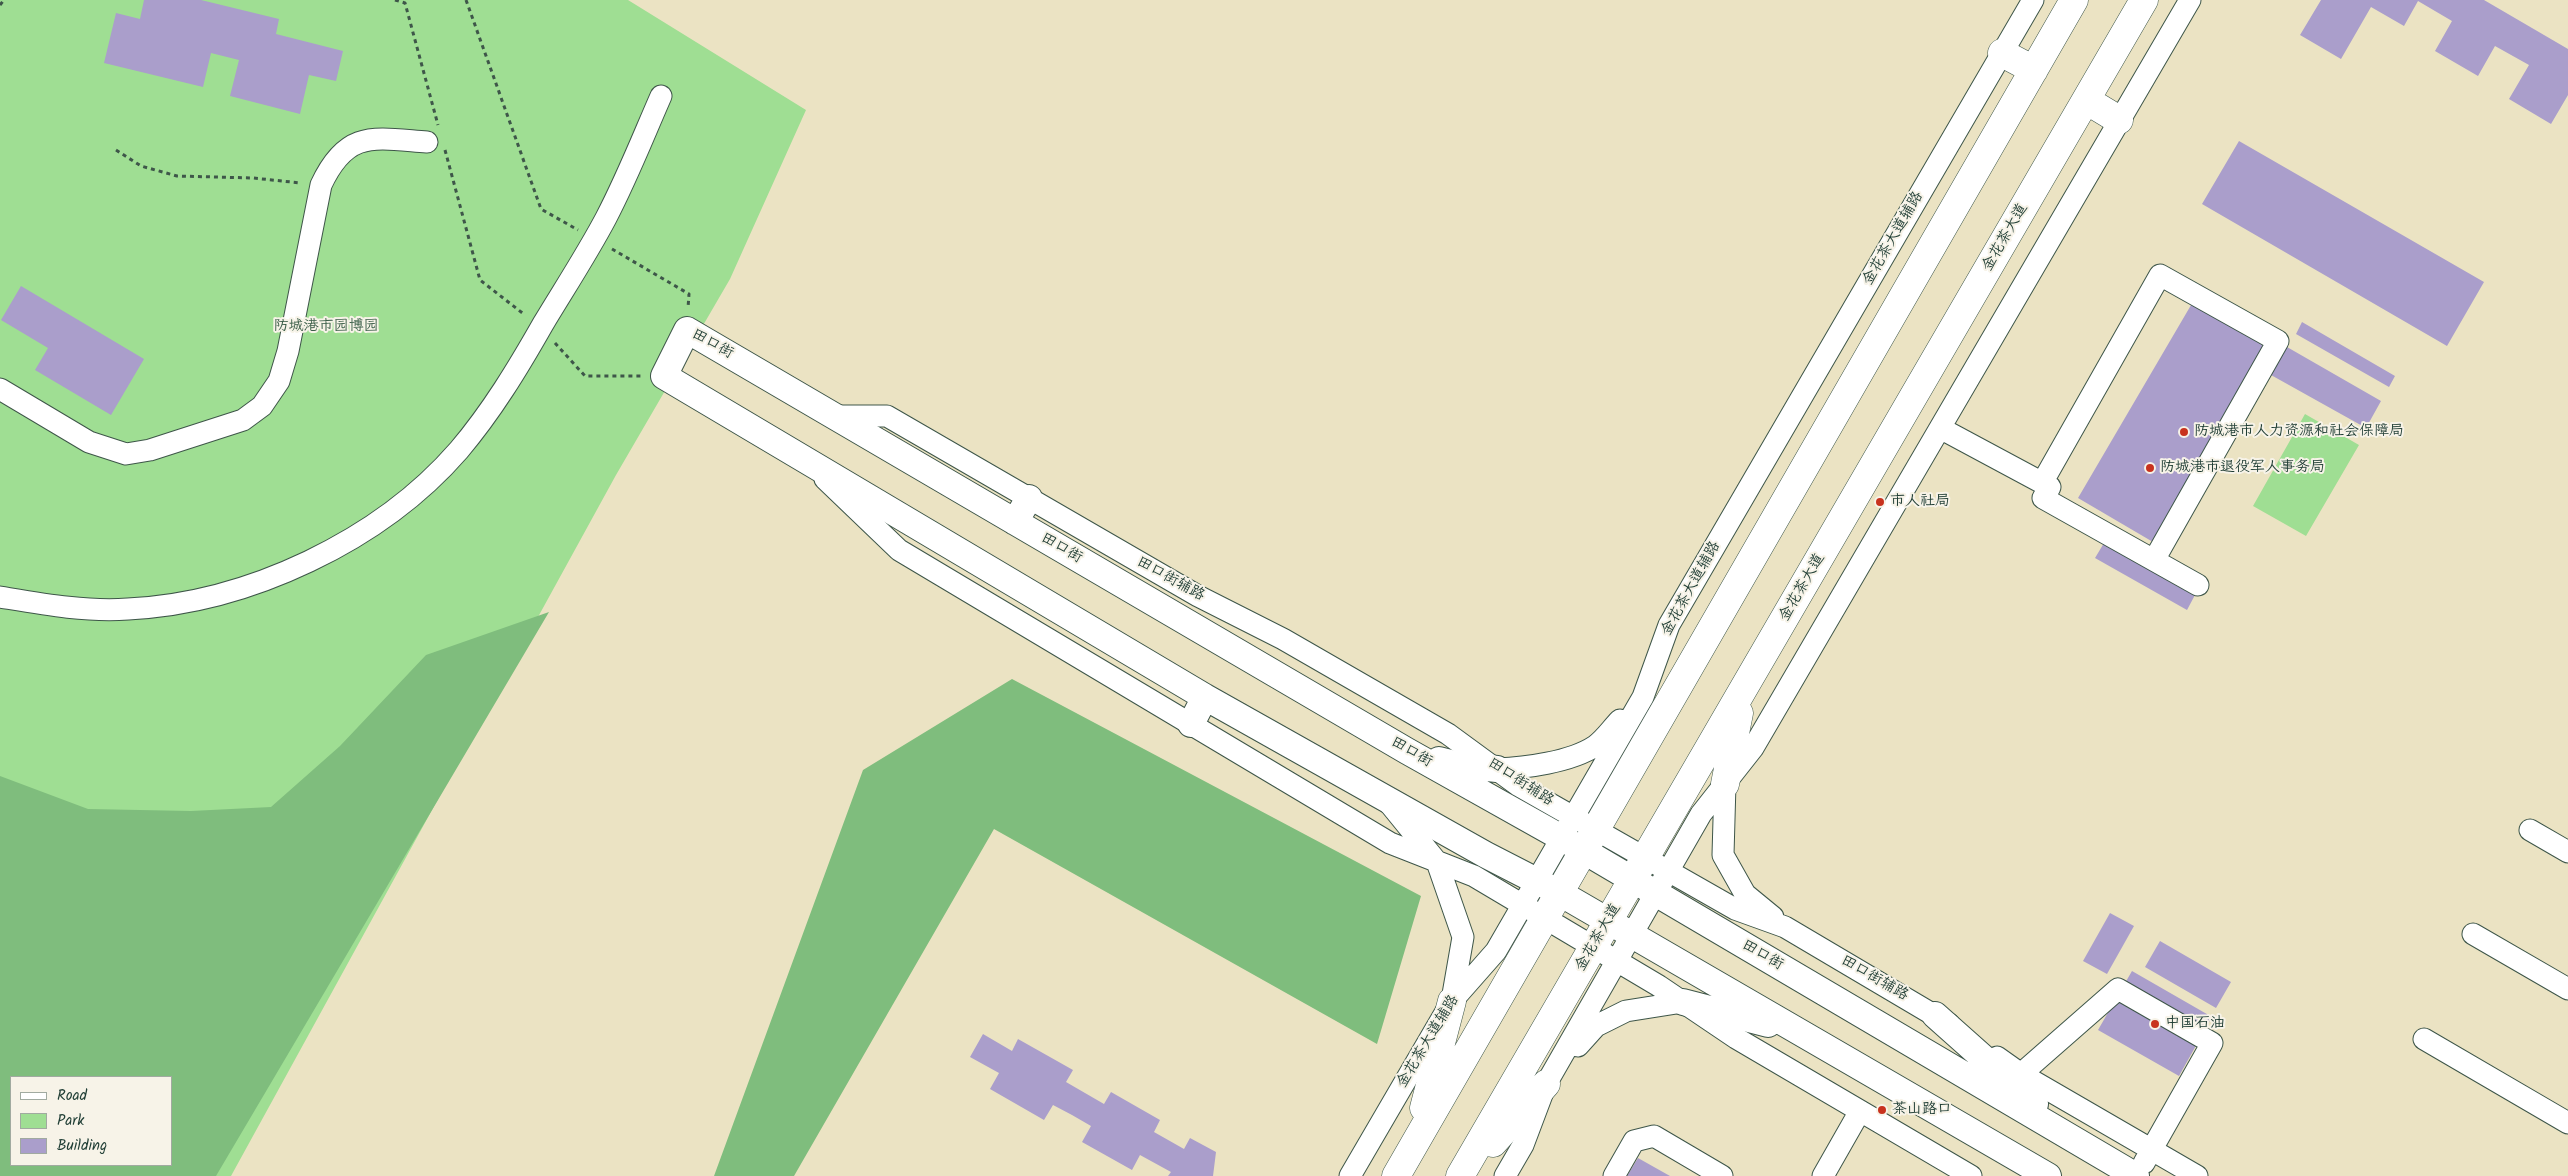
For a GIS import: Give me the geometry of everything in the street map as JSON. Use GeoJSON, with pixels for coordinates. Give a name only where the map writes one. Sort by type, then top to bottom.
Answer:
{"type":"FeatureCollection","features":[{"type":"Feature","properties":{"kind":"highway"},"geometry":{"type":"LineString","coordinates":[[1396,1176],[1533,911],[2074,0]]}},
{"type":"Feature","properties":{"kind":"highway","name":"金花茶大道"},"geometry":{"type":"LineString","coordinates":[[1462,1176],[1608,921],[1651,875],[1743,692],[2144,0]]}},
{"type":"Feature","properties":{"kind":"highway"},"geometry":{"type":"LineString","coordinates":[[2002,53],[2034,70]]}},
{"type":"Feature","properties":{"kind":"highway"},"geometry":{"type":"LineString","coordinates":[[2086,100],[2119,120]]}},
{"type":"Feature","properties":{"kind":"highway"},"geometry":{"type":"LineString","coordinates":[[1725,784],[1743,692]]}},
{"type":"Feature","properties":{"kind":"highway"},"geometry":{"type":"LineString","coordinates":[[1414,1143],[1452,1001]]}},
{"type":"Feature","properties":{"kind":"highway"},"geometry":{"type":"LineString","coordinates":[[1462,1176],[1546,1084]]}},
{"type":"Feature","properties":{"kind":"main road","name":"田口街"},"geometry":{"type":"LineString","coordinates":[[664,376],[687,330],[1407,751],[1578,833],[1651,875],[2081,1144],[2136,1176]]}},
{"type":"Feature","properties":{"kind":"main road"},"geometry":{"type":"LineString","coordinates":[[664,376],[1205,696],[1486,855],[1548,886],[2048,1176]]}},
{"type":"Feature","properties":{"kind":"main road"},"geometry":{"type":"LineString","coordinates":[[1015,522],[1029,498]]}},
{"type":"Feature","properties":{"kind":"main road"},"geometry":{"type":"LineString","coordinates":[[1191,724],[1205,696]]}},
{"type":"Feature","properties":{"kind":"main road"},"geometry":{"type":"LineString","coordinates":[[1407,751],[1459,765],[1497,769]]}},
{"type":"Feature","properties":{"kind":"main road"},"geometry":{"type":"LineString","coordinates":[[1683,1002],[1800,1032]]}},
{"type":"Feature","properties":{"kind":"main road"},"geometry":{"type":"LineString","coordinates":[[1935,1015],[2081,1144]]}},
{"type":"Feature","properties":{"kind":"street","name":"金花茶大道辅路"},"geometry":{"type":"LineString","coordinates":[[1578,833],[1642,697],[1669,626],[2033,0]]}},
{"type":"Feature","properties":{"kind":"street"},"geometry":{"type":"LineString","coordinates":[[1505,1176],[1523,1145],[1546,1084],[1632,935],[1651,875],[1753,748],[2190,0]]}},
{"type":"Feature","properties":{"kind":"street"},"geometry":{"type":"LineString","coordinates":[[0,597],[78,608],[128,609],[200,598],[247,586],[295,568],[360,534],[424,485],[458,450],[503,393],[607,217],[661,96]]}},
{"type":"Feature","properties":{"kind":"street"},"geometry":{"type":"LineString","coordinates":[[0,389],[88,442],[126,454],[150,450],[243,420],[262,406],[279,380],[288,351],[321,185],[330,166],[342,152],[361,140],[437,139]]}},
{"type":"Feature","properties":{"kind":"street"},"geometry":{"type":"LineString","coordinates":[[2042,483],[2160,275],[2278,341],[2154,560]]}},
{"type":"Feature","properties":{"kind":"street","name":"田口街辅路"},"geometry":{"type":"LineString","coordinates":[[835,416],[887,416],[1198,596],[1284,638],[1448,734],[1497,769],[1578,833]]}},
{"type":"Feature","properties":{"kind":"street"},"geometry":{"type":"LineString","coordinates":[[1940,428],[2050,487],[2044,498],[2198,585]]}},
{"type":"Feature","properties":{"kind":"street"},"geometry":{"type":"LineString","coordinates":[[804,459],[898,550],[1390,843],[1474,876],[1617,961],[1736,1038],[1965,1175]]}},
{"type":"Feature","properties":{"kind":"street"},"geometry":{"type":"LineString","coordinates":[[1497,769],[1523,768],[1560,760],[1596,746],[1642,697]]}},
{"type":"Feature","properties":{"kind":"street"},"geometry":{"type":"LineString","coordinates":[[1725,784],[1723,855],[1745,894],[1785,927]]}},
{"type":"Feature","properties":{"kind":"street"},"geometry":{"type":"LineString","coordinates":[[1384,797],[1437,862],[1463,937],[1452,1001]]}},
{"type":"Feature","properties":{"kind":"street"},"geometry":{"type":"LineString","coordinates":[[2530,830],[2568,852]]}},
{"type":"Feature","properties":{"kind":"street","name":"田口街辅路"},"geometry":{"type":"LineString","coordinates":[[1651,875],[1785,927],[1935,1015],[2021,1074],[2197,1176]]}},
{"type":"Feature","properties":{"kind":"street","name":"金花茶大道辅路"},"geometry":{"type":"LineString","coordinates":[[1350,1176],[1452,1001],[1533,911]]}},
{"type":"Feature","properties":{"kind":"street"},"geometry":{"type":"LineString","coordinates":[[2473,934],[2568,989]]}},
{"type":"Feature","properties":{"kind":"street"},"geometry":{"type":"LineString","coordinates":[[2021,1074],[2118,989],[2212,1043],[2136,1176]]}},
{"type":"Feature","properties":{"kind":"street"},"geometry":{"type":"LineString","coordinates":[[1546,1084],[1596,1026],[1626,1011],[1683,1002]]}},
{"type":"Feature","properties":{"kind":"street"},"geometry":{"type":"LineString","coordinates":[[2424,1039],[2568,1123]]}},
{"type":"Feature","properties":{"kind":"street"},"geometry":{"type":"LineString","coordinates":[[1823,1176],[1860,1112]]}},
{"type":"Feature","properties":{"kind":"street"},"geometry":{"type":"LineString","coordinates":[[1614,1176],[1634,1141],[1654,1136],[1722,1176]]}},
{"type":"Feature","properties":{"kind":"path"},"geometry":{"type":"LineString","coordinates":[[0,5],[4,0]]}},
{"type":"Feature","properties":{"kind":"path"},"geometry":{"type":"LineString","coordinates":[[395,0],[405,2],[437,139],[480,280],[541,328],[585,376],[664,376]]}},
{"type":"Feature","properties":{"kind":"path"},"geometry":{"type":"LineString","coordinates":[[466,0],[541,209],[689,294],[687,330]]}},
{"type":"Feature","properties":{"kind":"path"},"geometry":{"type":"LineString","coordinates":[[116,150],[141,166],[178,176],[253,178],[321,185]]}},
{"type":"Feature","properties":{"kind":"green space","name":"防城港市园博园"},"geometry":{"type":"Polygon","coordinates":[[[0,0],[628,0],[806,110],[730,279],[616,475],[231,1176],[0,1176],[0,0]]]}},
{"type":"Feature","properties":{"kind":"green space"},"geometry":{"type":"Polygon","coordinates":[[[2305,414],[2359,445],[2306,536],[2253,506],[2305,414]]]}},
{"type":"Feature","properties":{"kind":"green space"},"geometry":{"type":"Polygon","coordinates":[[[549,612],[216,1176],[0,1176],[0,776],[88,809],[191,811],[271,807],[340,746],[426,655],[549,612]]]}},
{"type":"Feature","properties":{"kind":"green space"},"geometry":{"type":"Polygon","coordinates":[[[1012,679],[1421,896],[1377,1044],[994,829],[794,1176],[714,1176],[863,770],[1012,679]]]}},
{"type":"Feature","properties":{"kind":"building"},"geometry":{"type":"Polygon","coordinates":[[[144,0],[201,0],[279,19],[276,34],[343,51],[336,81],[309,75],[300,114],[230,96],[239,60],[211,53],[203,87],[104,63],[116,13],[140,19],[144,0]]]}},
{"type":"Feature","properties":{"kind":"building"},"geometry":{"type":"Polygon","coordinates":[[[2321,0],[2484,0],[2568,49],[2568,95],[2551,124],[2509,99],[2529,65],[2495,46],[2478,76],[2435,51],[2452,21],[2418,1],[2404,26],[2371,7],[2341,59],[2300,35],[2321,0]]]}},
{"type":"Feature","properties":{"kind":"building"},"geometry":{"type":"Polygon","coordinates":[[[2239,141],[2484,282],[2447,346],[2202,204],[2239,141]]]}},
{"type":"Feature","properties":{"kind":"building"},"geometry":{"type":"Polygon","coordinates":[[[21,286],[144,359],[111,415],[35,370],[48,348],[1,320],[21,286]]]}},
{"type":"Feature","properties":{"kind":"building"},"geometry":{"type":"Polygon","coordinates":[[[2194,300],[2269,343],[2153,542],[2078,498],[2194,300]]]}},
{"type":"Feature","properties":{"kind":"building"},"geometry":{"type":"Polygon","coordinates":[[[2302,322],[2395,376],[2389,387],[2296,334],[2302,322]]]}},
{"type":"Feature","properties":{"kind":"building"},"geometry":{"type":"Polygon","coordinates":[[[2287,347],[2381,401],[2366,428],[2271,375],[2287,347]]]}},
{"type":"Feature","properties":{"kind":"building"},"geometry":{"type":"Polygon","coordinates":[[[2104,543],[2195,595],[2187,610],[2095,558],[2104,543]]]}},
{"type":"Feature","properties":{"kind":"building"},"geometry":{"type":"Polygon","coordinates":[[[2110,913],[2134,926],[2107,974],[2083,961],[2110,913]]]}},
{"type":"Feature","properties":{"kind":"building"},"geometry":{"type":"Polygon","coordinates":[[[2160,941],[2231,982],[2216,1008],[2145,967],[2160,941]]]}},
{"type":"Feature","properties":{"kind":"building","name":"中国石油"},"geometry":{"type":"Polygon","coordinates":[[[2132,971],[2212,1017],[2179,1076],[2098,1030],[2132,971]]]}},
{"type":"Feature","properties":{"kind":"building"},"geometry":{"type":"Polygon","coordinates":[[[983,1034],[1012,1051],[1018,1039],[1073,1070],[1066,1082],[1104,1104],[1111,1092],[1160,1120],[1154,1132],[1184,1149],[1190,1138],[1216,1152],[1213,1176],[1168,1176],[1171,1172],[1140,1155],[1132,1170],[1082,1142],[1091,1126],[1072,1115],[1053,1105],[1044,1120],[990,1089],[999,1073],[970,1057],[983,1034]]]}},
{"type":"Feature","properties":{"kind":"building"},"geometry":{"type":"Polygon","coordinates":[[[1638,1158],[1670,1176],[1627,1176],[1638,1158]]]}},
{"type":"Feature","properties":{"kind":"place","name":"防城港市人力资源和社会保障局"},"geometry":{"type":"Point","coordinates":[2184,432]}},
{"type":"Feature","properties":{"kind":"place","name":"防城港市退役军人事务局"},"geometry":{"type":"Point","coordinates":[2150,468]}},
{"type":"Feature","properties":{"kind":"place","name":"市人社局"},"geometry":{"type":"Point","coordinates":[1880,502]}},
{"type":"Feature","properties":{"kind":"place","name":"中国石油"},"geometry":{"type":"Point","coordinates":[2155,1024]}},
{"type":"Feature","properties":{"kind":"place","name":"茶山路口"},"geometry":{"type":"Point","coordinates":[1882,1110]}}]}
